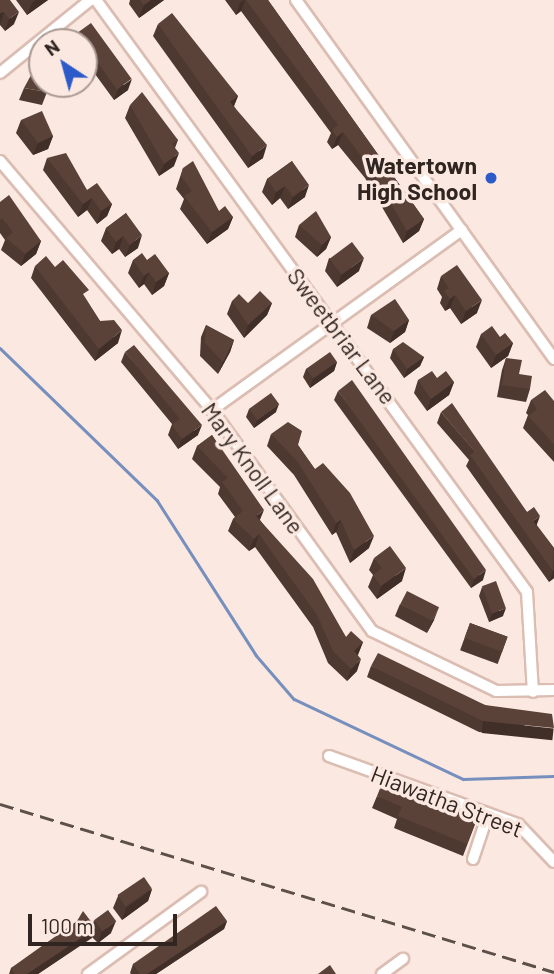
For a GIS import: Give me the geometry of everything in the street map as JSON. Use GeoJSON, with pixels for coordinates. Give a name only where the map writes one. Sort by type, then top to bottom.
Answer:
{"type":"FeatureCollection","features":[{"type":"Feature","properties":{"kind":"street"},"geometry":{"type":"LineString","coordinates":[[0,73],[22,48],[93,0]]}},
{"type":"Feature","properties":{"kind":"street","name":"Sweetbriar Lane"},"geometry":{"type":"LineString","coordinates":[[93,0],[334,322],[527,592],[533,692]]}},
{"type":"Feature","properties":{"kind":"street"},"geometry":{"type":"LineString","coordinates":[[296,0],[554,359]]}},
{"type":"Feature","properties":{"kind":"street","name":"Mary Knoll Lane"},"geometry":{"type":"LineString","coordinates":[[0,161],[212,410],[372,631],[496,691],[554,690]]}},
{"type":"Feature","properties":{"kind":"street"},"geometry":{"type":"LineString","coordinates":[[212,410],[462,230]]}},
{"type":"Feature","properties":{"kind":"street","name":"Hiawatha Street"},"geometry":{"type":"LineString","coordinates":[[329,756],[518,824],[554,862]]}},
{"type":"Feature","properties":{"kind":"street"},"geometry":{"type":"LineString","coordinates":[[473,859],[488,814]]}},
{"type":"Feature","properties":{"kind":"street"},"geometry":{"type":"LineString","coordinates":[[88,974],[201,892]]}},
{"type":"Feature","properties":{"kind":"street"},"geometry":{"type":"LineString","coordinates":[[382,974],[402,959]]}},
{"type":"Feature","properties":{"kind":"building"},"geometry":{"type":"Polygon","coordinates":[[[0,0],[10,0],[19,12],[9,19],[4,12],[0,13],[0,0]]]}},
{"type":"Feature","properties":{"kind":"building"},"geometry":{"type":"Polygon","coordinates":[[[246,0],[268,0],[424,219],[407,231],[369,166],[343,132],[337,137],[332,130],[338,125],[246,0]]]}},
{"type":"Feature","properties":{"kind":"building"},"geometry":{"type":"Polygon","coordinates":[[[172,13],[238,96],[230,102],[267,145],[252,156],[158,24],[172,13]]]}},
{"type":"Feature","properties":{"kind":"building"},"geometry":{"type":"Polygon","coordinates":[[[98,33],[132,79],[117,89],[98,63],[98,33]]]}},
{"type":"Feature","properties":{"kind":"building"},"geometry":{"type":"Polygon","coordinates":[[[142,92],[178,140],[172,144],[179,153],[164,164],[130,105],[142,92]]]}},
{"type":"Feature","properties":{"kind":"building"},"geometry":{"type":"Polygon","coordinates":[[[42,111],[53,136],[38,143],[21,120],[42,111]]]}},
{"type":"Feature","properties":{"kind":"building"},"geometry":{"type":"Polygon","coordinates":[[[66,153],[87,190],[97,183],[112,204],[101,211],[92,198],[83,204],[47,158],[66,153]]]}},
{"type":"Feature","properties":{"kind":"building"},"geometry":{"type":"Polygon","coordinates":[[[193,161],[219,211],[225,206],[233,217],[212,232],[184,196],[192,191],[181,176],[183,168],[193,161]]]}},
{"type":"Feature","properties":{"kind":"building"},"geometry":{"type":"Polygon","coordinates":[[[292,161],[309,185],[293,197],[285,186],[276,192],[267,179],[292,161]]]}},
{"type":"Feature","properties":{"kind":"building"},"geometry":{"type":"Polygon","coordinates":[[[9,195],[41,241],[25,254],[6,238],[13,232],[2,218],[0,220],[0,202],[9,195]]]}},
{"type":"Feature","properties":{"kind":"building"},"geometry":{"type":"Polygon","coordinates":[[[316,211],[331,237],[322,245],[299,225],[316,211]]]}},
{"type":"Feature","properties":{"kind":"building"},"geometry":{"type":"Polygon","coordinates":[[[126,213],[142,235],[130,245],[123,236],[116,242],[106,228],[126,213]]]}},
{"type":"Feature","properties":{"kind":"building"},"geometry":{"type":"Polygon","coordinates":[[[352,242],[364,258],[342,275],[330,259],[352,242]]]}},
{"type":"Feature","properties":{"kind":"building"},"geometry":{"type":"Polygon","coordinates":[[[142,253],[147,260],[155,254],[169,273],[156,282],[149,272],[144,276],[133,260],[142,253]]]}},
{"type":"Feature","properties":{"kind":"building"},"geometry":{"type":"Polygon","coordinates":[[[46,256],[55,267],[63,260],[89,290],[83,294],[100,321],[114,320],[122,330],[99,349],[35,266],[46,256]]]}},
{"type":"Feature","properties":{"kind":"building"},"geometry":{"type":"Polygon","coordinates":[[[457,265],[482,300],[466,311],[455,295],[450,299],[444,291],[449,288],[441,276],[457,265]]]}},
{"type":"Feature","properties":{"kind":"building"},"geometry":{"type":"Polygon","coordinates":[[[260,291],[272,303],[248,325],[232,301],[239,294],[248,303],[260,291]]]}},
{"type":"Feature","properties":{"kind":"building"},"geometry":{"type":"Polygon","coordinates":[[[395,299],[409,320],[394,331],[371,315],[395,299]]]}},
{"type":"Feature","properties":{"kind":"building"},"geometry":{"type":"Polygon","coordinates":[[[206,325],[234,340],[223,362],[205,343],[206,325]]]}},
{"type":"Feature","properties":{"kind":"building"},"geometry":{"type":"Polygon","coordinates":[[[492,326],[500,337],[505,333],[513,343],[496,355],[481,334],[492,326]]]}},
{"type":"Feature","properties":{"kind":"building"},"geometry":{"type":"Polygon","coordinates":[[[403,342],[424,357],[407,369],[393,349],[403,342]]]}},
{"type":"Feature","properties":{"kind":"building"},"geometry":{"type":"Polygon","coordinates":[[[134,345],[202,425],[182,439],[172,425],[180,419],[125,352],[134,345]]]}},
{"type":"Feature","properties":{"kind":"building"},"geometry":{"type":"Polygon","coordinates":[[[330,352],[337,362],[313,378],[306,369],[330,352]]]}},
{"type":"Feature","properties":{"kind":"building"},"geometry":{"type":"Polygon","coordinates":[[[506,358],[522,360],[519,374],[532,376],[530,389],[502,385],[506,358]]]}},
{"type":"Feature","properties":{"kind":"building"},"geometry":{"type":"Polygon","coordinates":[[[432,371],[437,378],[446,371],[454,382],[431,399],[418,380],[432,371]]]}},
{"type":"Feature","properties":{"kind":"building"},"geometry":{"type":"Polygon","coordinates":[[[352,380],[486,570],[474,579],[338,391],[352,380]]]}},
{"type":"Feature","properties":{"kind":"building"},"geometry":{"type":"Polygon","coordinates":[[[545,390],[554,401],[554,444],[528,416],[537,409],[531,400],[545,390]]]}},
{"type":"Feature","properties":{"kind":"building"},"geometry":{"type":"Polygon","coordinates":[[[271,393],[279,404],[257,420],[249,409],[271,393]]]}},
{"type":"Feature","properties":{"kind":"building"},"geometry":{"type":"Polygon","coordinates":[[[452,403],[527,512],[534,507],[540,516],[533,521],[554,548],[553,571],[470,455],[475,452],[441,412],[452,403]]]}},
{"type":"Feature","properties":{"kind":"building"},"geometry":{"type":"Polygon","coordinates":[[[288,422],[302,431],[298,445],[315,469],[323,463],[350,493],[374,536],[354,550],[341,520],[336,523],[298,462],[271,434],[288,422]]]}},
{"type":"Feature","properties":{"kind":"building"},"geometry":{"type":"Polygon","coordinates":[[[212,435],[264,510],[256,516],[313,579],[346,637],[351,631],[363,642],[354,651],[361,659],[351,669],[333,651],[317,615],[259,534],[254,539],[233,519],[243,511],[222,482],[228,478],[197,446],[212,435]]]}},
{"type":"Feature","properties":{"kind":"building"},"geometry":{"type":"Polygon","coordinates":[[[390,546],[406,568],[381,586],[373,575],[382,568],[374,558],[390,546]]]}},
{"type":"Feature","properties":{"kind":"building"},"geometry":{"type":"Polygon","coordinates":[[[496,581],[506,608],[492,613],[482,586],[496,581]]]}},
{"type":"Feature","properties":{"kind":"building"},"geometry":{"type":"Polygon","coordinates":[[[407,591],[439,607],[432,621],[400,604],[407,591]]]}},
{"type":"Feature","properties":{"kind":"building"},"geometry":{"type":"Polygon","coordinates":[[[470,623],[508,637],[502,652],[465,638],[470,623]]]}},
{"type":"Feature","properties":{"kind":"building"},"geometry":{"type":"Polygon","coordinates":[[[378,653],[485,705],[552,714],[554,728],[483,721],[371,666],[378,653]]]}},
{"type":"Feature","properties":{"kind":"building"},"geometry":{"type":"Polygon","coordinates":[[[383,781],[477,819],[467,844],[398,816],[402,807],[377,796],[383,781]]]}},
{"type":"Feature","properties":{"kind":"building"},"geometry":{"type":"Polygon","coordinates":[[[144,877],[152,889],[125,907],[117,895],[144,877]]]}},
{"type":"Feature","properties":{"kind":"building"},"geometry":{"type":"Polygon","coordinates":[[[216,906],[227,921],[147,974],[140,974],[133,964],[216,906]]]}},
{"type":"Feature","properties":{"kind":"building"},"geometry":{"type":"Polygon","coordinates":[[[108,910],[116,921],[102,931],[94,920],[108,910]]]}},
{"type":"Feature","properties":{"kind":"building"},"geometry":{"type":"Polygon","coordinates":[[[83,911],[96,928],[27,974],[15,974],[11,968],[77,921],[83,911]]]}},
{"type":"Feature","properties":{"kind":"building"},"geometry":{"type":"Polygon","coordinates":[[[330,965],[336,974],[318,974],[330,965]]]}},
{"type":"Feature","properties":{"kind":"waterway"},"geometry":{"type":"LineString","coordinates":[[0,348],[157,500],[256,655],[294,699],[463,779],[554,776]]}},
{"type":"Feature","properties":{"kind":"railway"},"geometry":{"type":"LineString","coordinates":[[0,804],[554,972]]}},
{"type":"Feature","properties":{"kind":"place","name":"Watertown High School"},"geometry":{"type":"Point","coordinates":[491,178]}}]}
